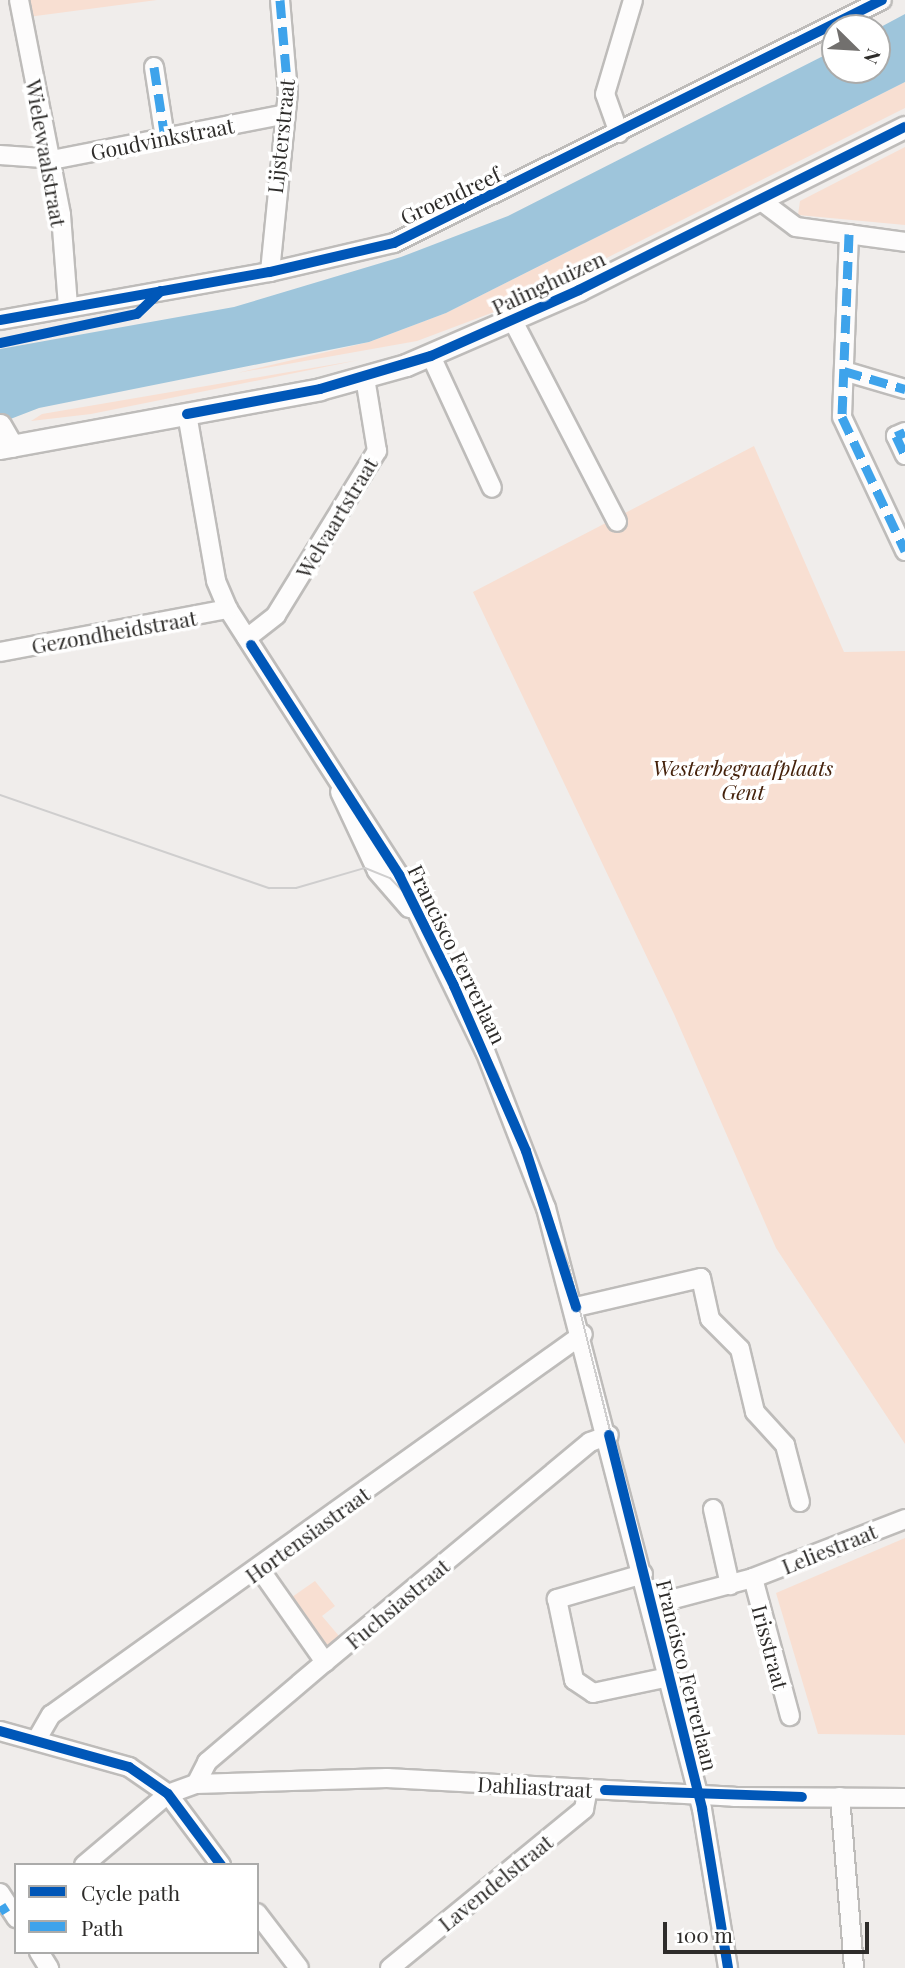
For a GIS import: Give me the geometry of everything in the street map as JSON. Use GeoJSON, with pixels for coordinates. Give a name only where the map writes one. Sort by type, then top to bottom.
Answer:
{"type":"FeatureCollection","features":[{"type":"Feature","properties":{"kind":"main road","name":"Palinghuizen"},"geometry":{"type":"LineString","coordinates":[[3,437],[187,414],[365,377],[431,356],[513,321],[905,127]]}},
{"type":"Feature","properties":{"kind":"street","name":"Wielewaalstraat"},"geometry":{"type":"LineString","coordinates":[[19,0],[47,158],[61,215],[68,307]]}},
{"type":"Feature","properties":{"kind":"street","name":"Lijsterstraat"},"geometry":{"type":"LineString","coordinates":[[270,272],[281,115],[288,93],[280,0]]}},
{"type":"Feature","properties":{"kind":"street"},"geometry":{"type":"LineString","coordinates":[[619,133],[605,93],[633,0]]}},
{"type":"Feature","properties":{"kind":"street","name":"Groendreef"},"geometry":{"type":"LineString","coordinates":[[0,320],[270,272],[394,243],[881,0]]}},
{"type":"Feature","properties":{"kind":"street"},"geometry":{"type":"LineString","coordinates":[[154,67],[165,138]]}},
{"type":"Feature","properties":{"kind":"street","name":"Goudvinkstraat"},"geometry":{"type":"LineString","coordinates":[[0,155],[47,158],[281,115]]}},
{"type":"Feature","properties":{"kind":"street"},"geometry":{"type":"LineString","coordinates":[[760,200],[796,227],[905,242]]}},
{"type":"Feature","properties":{"kind":"street"},"geometry":{"type":"LineString","coordinates":[[849,234],[842,417],[905,551]]}},
{"type":"Feature","properties":{"kind":"street"},"geometry":{"type":"LineString","coordinates":[[513,321],[617,522]]}},
{"type":"Feature","properties":{"kind":"street"},"geometry":{"type":"LineString","coordinates":[[431,356],[492,488]]}},
{"type":"Feature","properties":{"kind":"street"},"geometry":{"type":"LineString","coordinates":[[844,371],[905,389]]}},
{"type":"Feature","properties":{"kind":"street","name":"Welvaartstraat"},"geometry":{"type":"LineString","coordinates":[[247,638],[276,615],[377,451],[365,377]]}},
{"type":"Feature","properties":{"kind":"street","name":"Francisco Ferrerlaan"},"geometry":{"type":"LineString","coordinates":[[187,414],[216,581],[228,609],[338,786],[382,846],[505,1101],[576,1307],[609,1435],[698,1795],[728,1968]]}},
{"type":"Feature","properties":{"kind":"street"},"geometry":{"type":"LineString","coordinates":[[905,432],[896,436],[905,455]]}},
{"type":"Feature","properties":{"kind":"street","name":"Gezondheidstraat"},"geometry":{"type":"LineString","coordinates":[[0,652],[228,609]]}},
{"type":"Feature","properties":{"kind":"street"},"geometry":{"type":"LineString","coordinates":[[576,1307],[701,1278],[710,1319],[740,1349],[755,1412],[785,1445],[800,1502]]}},
{"type":"Feature","properties":{"kind":"street","name":"Hortensiastraat"},"geometry":{"type":"LineString","coordinates":[[37,1739],[51,1714],[583,1335]]}},
{"type":"Feature","properties":{"kind":"street","name":"Fuchsiastraat"},"geometry":{"type":"LineString","coordinates":[[196,1784],[207,1762],[590,1442],[609,1435]]}},
{"type":"Feature","properties":{"kind":"street"},"geometry":{"type":"LineString","coordinates":[[713,1510],[730,1585]]}},
{"type":"Feature","properties":{"kind":"street","name":"Leliestraat"},"geometry":{"type":"LineString","coordinates":[[651,1605],[753,1578],[905,1519]]}},
{"type":"Feature","properties":{"kind":"street"},"geometry":{"type":"LineString","coordinates":[[259,1567],[326,1662]]}},
{"type":"Feature","properties":{"kind":"street"},"geometry":{"type":"LineString","coordinates":[[643,1574],[557,1599],[574,1680],[593,1693],[669,1677]]}},
{"type":"Feature","properties":{"kind":"street","name":"Irisstraat"},"geometry":{"type":"LineString","coordinates":[[753,1578],[790,1716]]}},
{"type":"Feature","properties":{"kind":"street"},"geometry":{"type":"LineString","coordinates":[[0,1731],[111,1758],[168,1794],[220,1863]]}},
{"type":"Feature","properties":{"kind":"street","name":"Dahliastraat"},"geometry":{"type":"LineString","coordinates":[[168,1794],[196,1784],[387,1779],[698,1795],[905,1798]]}},
{"type":"Feature","properties":{"kind":"street","name":"Lavendelstraat"},"geometry":{"type":"LineString","coordinates":[[390,1968],[584,1810],[588,1789]]}},
{"type":"Feature","properties":{"kind":"street"},"geometry":{"type":"LineString","coordinates":[[86,1863],[168,1794]]}},
{"type":"Feature","properties":{"kind":"street"},"geometry":{"type":"LineString","coordinates":[[840,1797],[854,1968]]}},
{"type":"Feature","properties":{"kind":"street"},"geometry":{"type":"LineString","coordinates":[[259,1916],[299,1968]]}},
{"type":"Feature","properties":{"kind":"green space"},"geometry":{"type":"Polygon","coordinates":[[[28,0],[157,0],[28,17],[28,0]]]}},
{"type":"Feature","properties":{"kind":"green space"},"geometry":{"type":"Polygon","coordinates":[[[905,82],[905,108],[515,304],[417,341],[237,373],[369,342],[446,313],[905,82]]]}},
{"type":"Feature","properties":{"kind":"green space"},"geometry":{"type":"Polygon","coordinates":[[[905,147],[905,225],[798,215],[800,201],[905,147]]]}},
{"type":"Feature","properties":{"kind":"green space"},"geometry":{"type":"Polygon","coordinates":[[[359,360],[91,414],[31,421],[42,414],[359,360]]]}},
{"type":"Feature","properties":{"kind":"green space","name":"Westerbegraafplaats Gent"},"geometry":{"type":"Polygon","coordinates":[[[754,446],[844,652],[905,651],[905,1444],[776,1248],[674,1014],[473,592],[754,446]]]}},
{"type":"Feature","properties":{"kind":"green space"},"geometry":{"type":"Polygon","coordinates":[[[905,1538],[905,1735],[818,1734],[776,1593],[905,1538]]]}},
{"type":"Feature","properties":{"kind":"green space"},"geometry":{"type":"Polygon","coordinates":[[[315,1581],[335,1606],[322,1616],[339,1636],[327,1646],[292,1597],[315,1581]]]}},
{"type":"Feature","properties":{"kind":"water"},"geometry":{"type":"Polygon","coordinates":[[[905,14],[905,82],[446,313],[369,342],[39,408],[0,423],[0,349],[234,307],[401,257],[508,216],[821,57],[821,84],[891,84],[891,22],[905,14]]]}},
{"type":"Feature","properties":{"kind":"tram line"},"geometry":{"type":"LineString","coordinates":[[0,795],[269,888],[296,888],[365,868],[390,878],[410,899],[498,1075],[568,1263],[705,1809],[730,1968]]}},
{"type":"Feature","properties":{"kind":"marked path"},"geometry":{"type":"LineString","coordinates":[[280,0],[288,93],[281,115]]}},
{"type":"Feature","properties":{"kind":"marked path"},"geometry":{"type":"LineString","coordinates":[[154,67],[165,138]]}},
{"type":"Feature","properties":{"kind":"marked path"},"geometry":{"type":"LineString","coordinates":[[849,234],[842,417],[905,551]]}},
{"type":"Feature","properties":{"kind":"marked path"},"geometry":{"type":"LineString","coordinates":[[844,371],[905,389]]}},
{"type":"Feature","properties":{"kind":"marked path"},"geometry":{"type":"LineString","coordinates":[[905,432],[896,436],[905,455]]}},
{"type":"Feature","properties":{"kind":"marked path"},"geometry":{"type":"LineString","coordinates":[[0,1911],[8,1906]]}},
{"type":"Feature","properties":{"kind":"cycle path"},"geometry":{"type":"LineString","coordinates":[[0,320],[270,272],[394,243],[882,0]]}},
{"type":"Feature","properties":{"kind":"cycle path"},"geometry":{"type":"LineString","coordinates":[[187,414],[320,389],[431,356],[579,290],[905,127]]}},
{"type":"Feature","properties":{"kind":"cycle path"},"geometry":{"type":"LineString","coordinates":[[0,343],[137,314],[161,291]]}},
{"type":"Feature","properties":{"kind":"cycle path"},"geometry":{"type":"LineString","coordinates":[[251,645],[399,875],[454,986],[526,1151],[576,1307]]}},
{"type":"Feature","properties":{"kind":"cycle path"},"geometry":{"type":"LineString","coordinates":[[609,1435],[702,1809],[728,1968]]}},
{"type":"Feature","properties":{"kind":"cycle path"},"geometry":{"type":"LineString","coordinates":[[0,1731],[129,1767],[168,1794],[220,1863]]}},
{"type":"Feature","properties":{"kind":"cycle path"},"geometry":{"type":"LineString","coordinates":[[605,1790],[802,1797]]}}]}
